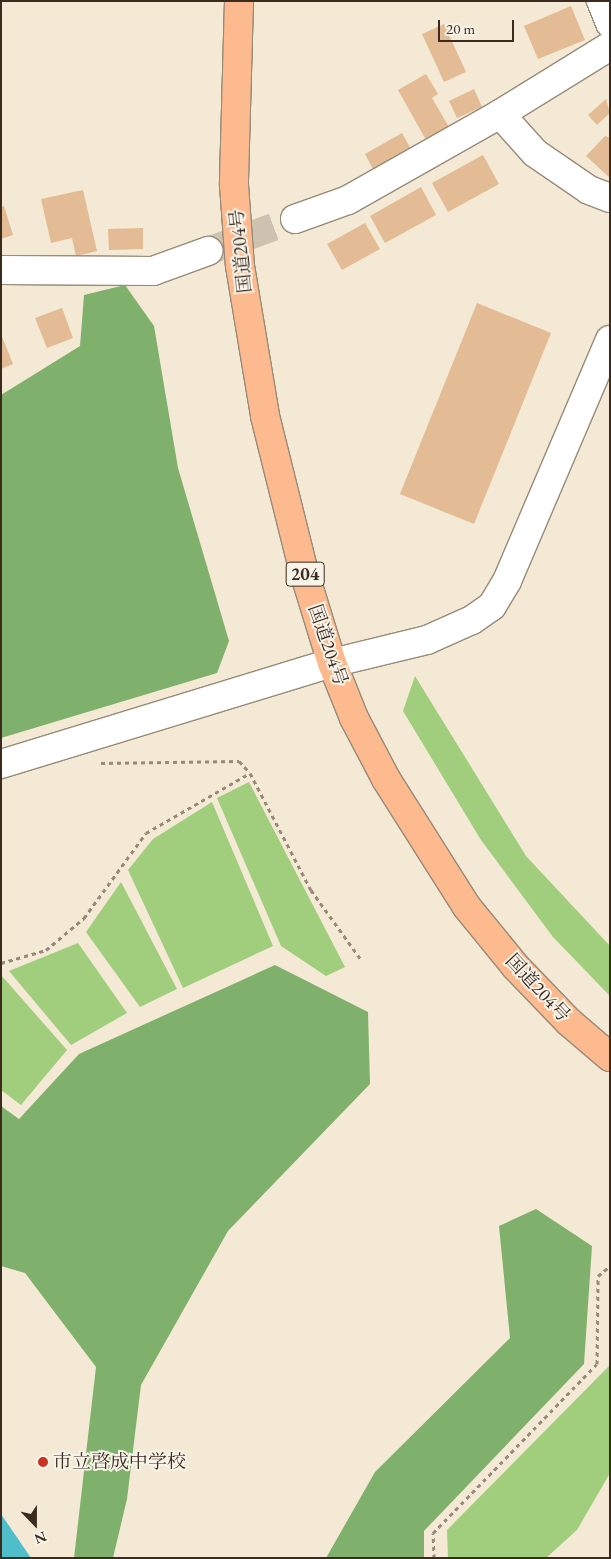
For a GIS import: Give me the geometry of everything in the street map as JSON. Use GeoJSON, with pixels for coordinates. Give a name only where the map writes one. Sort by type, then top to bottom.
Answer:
{"type":"FeatureCollection","features":[{"type":"Feature","properties":{"kind":"highway","name":"国道204号"},"geometry":{"type":"LineString","coordinates":[[239,1],[234,185],[240,266],[265,416],[304,572],[332,663],[354,718],[386,779],[467,908],[543,994],[610,1057]]}},
{"type":"Feature","properties":{"kind":"street"},"geometry":{"type":"LineString","coordinates":[[601,1],[610,23]]}},
{"type":"Feature","properties":{"kind":"street"},"geometry":{"type":"LineString","coordinates":[[295,220],[348,200],[500,114],[610,46]]}},
{"type":"Feature","properties":{"kind":"street"},"geometry":{"type":"LineString","coordinates":[[500,114],[535,153],[589,190],[610,198]]}},
{"type":"Feature","properties":{"kind":"street"},"geometry":{"type":"LineString","coordinates":[[1,270],[153,270],[208,251]]}},
{"type":"Feature","properties":{"kind":"street"},"geometry":{"type":"LineString","coordinates":[[1,764],[332,663],[426,640],[472,620],[492,606],[507,581],[610,340]]}},
{"type":"Feature","properties":{"kind":"path"},"geometry":{"type":"LineString","coordinates":[[72,742],[91,763],[239,761],[250,773],[310,890],[362,962]]}},
{"type":"Feature","properties":{"kind":"path"},"geometry":{"type":"LineString","coordinates":[[1,963],[46,950],[84,918],[146,833],[250,773]]}},
{"type":"Feature","properties":{"kind":"path"},"geometry":{"type":"LineString","coordinates":[[434,1558],[433,1533],[598,1364],[598,1276],[610,1266]]}},
{"type":"Feature","properties":{"kind":"green space"},"geometry":{"type":"Polygon","coordinates":[[[125,285],[154,326],[178,468],[229,641],[217,673],[1,738],[1,395],[80,346],[84,295],[125,285]]]}},
{"type":"Feature","properties":{"kind":"green space"},"geometry":{"type":"Polygon","coordinates":[[[415,676],[526,856],[610,946],[610,996],[553,937],[481,840],[403,711],[415,676]]]}},
{"type":"Feature","properties":{"kind":"green space"},"geometry":{"type":"Polygon","coordinates":[[[249,782],[345,967],[326,976],[281,946],[217,798],[249,782]]]}},
{"type":"Feature","properties":{"kind":"green space"},"geometry":{"type":"Polygon","coordinates":[[[212,802],[273,946],[183,988],[128,870],[153,839],[212,802]]]}},
{"type":"Feature","properties":{"kind":"green space"},"geometry":{"type":"Polygon","coordinates":[[[121,882],[177,989],[140,1007],[86,932],[121,882]]]}},
{"type":"Feature","properties":{"kind":"green space"},"geometry":{"type":"Polygon","coordinates":[[[78,943],[127,1013],[71,1045],[9,971],[78,943]]]}},
{"type":"Feature","properties":{"kind":"green space"},"geometry":{"type":"Polygon","coordinates":[[[275,965],[368,1012],[370,1084],[228,1231],[141,1385],[127,1499],[113,1558],[74,1558],[96,1367],[25,1273],[1,1266],[1,1106],[19,1119],[79,1054],[275,965]]]}},
{"type":"Feature","properties":{"kind":"green space"},"geometry":{"type":"Polygon","coordinates":[[[1,975],[67,1050],[21,1105],[1,1090],[1,975]]]}},
{"type":"Feature","properties":{"kind":"green space"},"geometry":{"type":"Polygon","coordinates":[[[536,1209],[592,1246],[584,1364],[424,1531],[424,1558],[326,1558],[375,1472],[510,1338],[499,1226],[536,1209]]]}},
{"type":"Feature","properties":{"kind":"green space"},"geometry":{"type":"Polygon","coordinates":[[[610,1365],[610,1473],[577,1530],[546,1558],[448,1558],[447,1530],[610,1365]]]}},
{"type":"Feature","properties":{"kind":"water"},"geometry":{"type":"Polygon","coordinates":[[[1,1514],[31,1558],[1,1558],[1,1514]]]}},
{"type":"Feature","properties":{"kind":"building"},"geometry":{"type":"Polygon","coordinates":[[[571,6],[585,40],[538,59],[524,26],[571,6]]]}},
{"type":"Feature","properties":{"kind":"building"},"geometry":{"type":"Polygon","coordinates":[[[444,24],[466,72],[444,82],[422,34],[444,24]]]}},
{"type":"Feature","properties":{"kind":"building"},"geometry":{"type":"Polygon","coordinates":[[[426,74],[438,94],[432,98],[449,127],[426,140],[398,90],[426,74]]]}},
{"type":"Feature","properties":{"kind":"building"},"geometry":{"type":"Polygon","coordinates":[[[474,89],[482,107],[457,118],[449,101],[474,89]]]}},
{"type":"Feature","properties":{"kind":"building"},"geometry":{"type":"Polygon","coordinates":[[[606,99],[610,113],[597,125],[588,115],[606,99]]]}},
{"type":"Feature","properties":{"kind":"building"},"geometry":{"type":"Polygon","coordinates":[[[402,133],[412,151],[375,173],[365,154],[402,133]]]}},
{"type":"Feature","properties":{"kind":"building"},"geometry":{"type":"Polygon","coordinates":[[[605,136],[610,138],[610,178],[586,156],[605,136]]]}},
{"type":"Feature","properties":{"kind":"building"},"geometry":{"type":"Polygon","coordinates":[[[483,155],[499,184],[448,212],[432,183],[483,155]]]}},
{"type":"Feature","properties":{"kind":"building"},"geometry":{"type":"Polygon","coordinates":[[[421,187],[436,215],[385,243],[370,216],[421,187]]]}},
{"type":"Feature","properties":{"kind":"building"},"geometry":{"type":"Polygon","coordinates":[[[83,190],[97,251],[76,256],[72,238],[51,243],[41,199],[83,190]]]}},
{"type":"Feature","properties":{"kind":"building"},"geometry":{"type":"Polygon","coordinates":[[[4,206],[13,235],[1,239],[1,207],[4,206]]]}},
{"type":"Feature","properties":{"kind":"building"},"geometry":{"type":"Polygon","coordinates":[[[365,223],[380,249],[342,270],[327,244],[365,223]]]}},
{"type":"Feature","properties":{"kind":"building"},"geometry":{"type":"Polygon","coordinates":[[[143,228],[143,249],[109,250],[108,229],[143,228]]]}},
{"type":"Feature","properties":{"kind":"building"},"geometry":{"type":"Polygon","coordinates":[[[477,303],[551,333],[474,524],[400,494],[477,303]]]}},
{"type":"Feature","properties":{"kind":"building"},"geometry":{"type":"Polygon","coordinates":[[[62,308],[73,338],[47,348],[35,318],[62,308]]]}},
{"type":"Feature","properties":{"kind":"building"},"geometry":{"type":"Polygon","coordinates":[[[1,334],[13,364],[1,369],[1,334]]]}},
{"type":"Feature","properties":{"kind":"tunnel"},"geometry":{"type":"LineString","coordinates":[[208,251],[295,219]]}},
{"type":"Feature","properties":{"kind":"place","name":"市立啓成中学校"},"geometry":{"type":"Point","coordinates":[43,1462]}}]}
